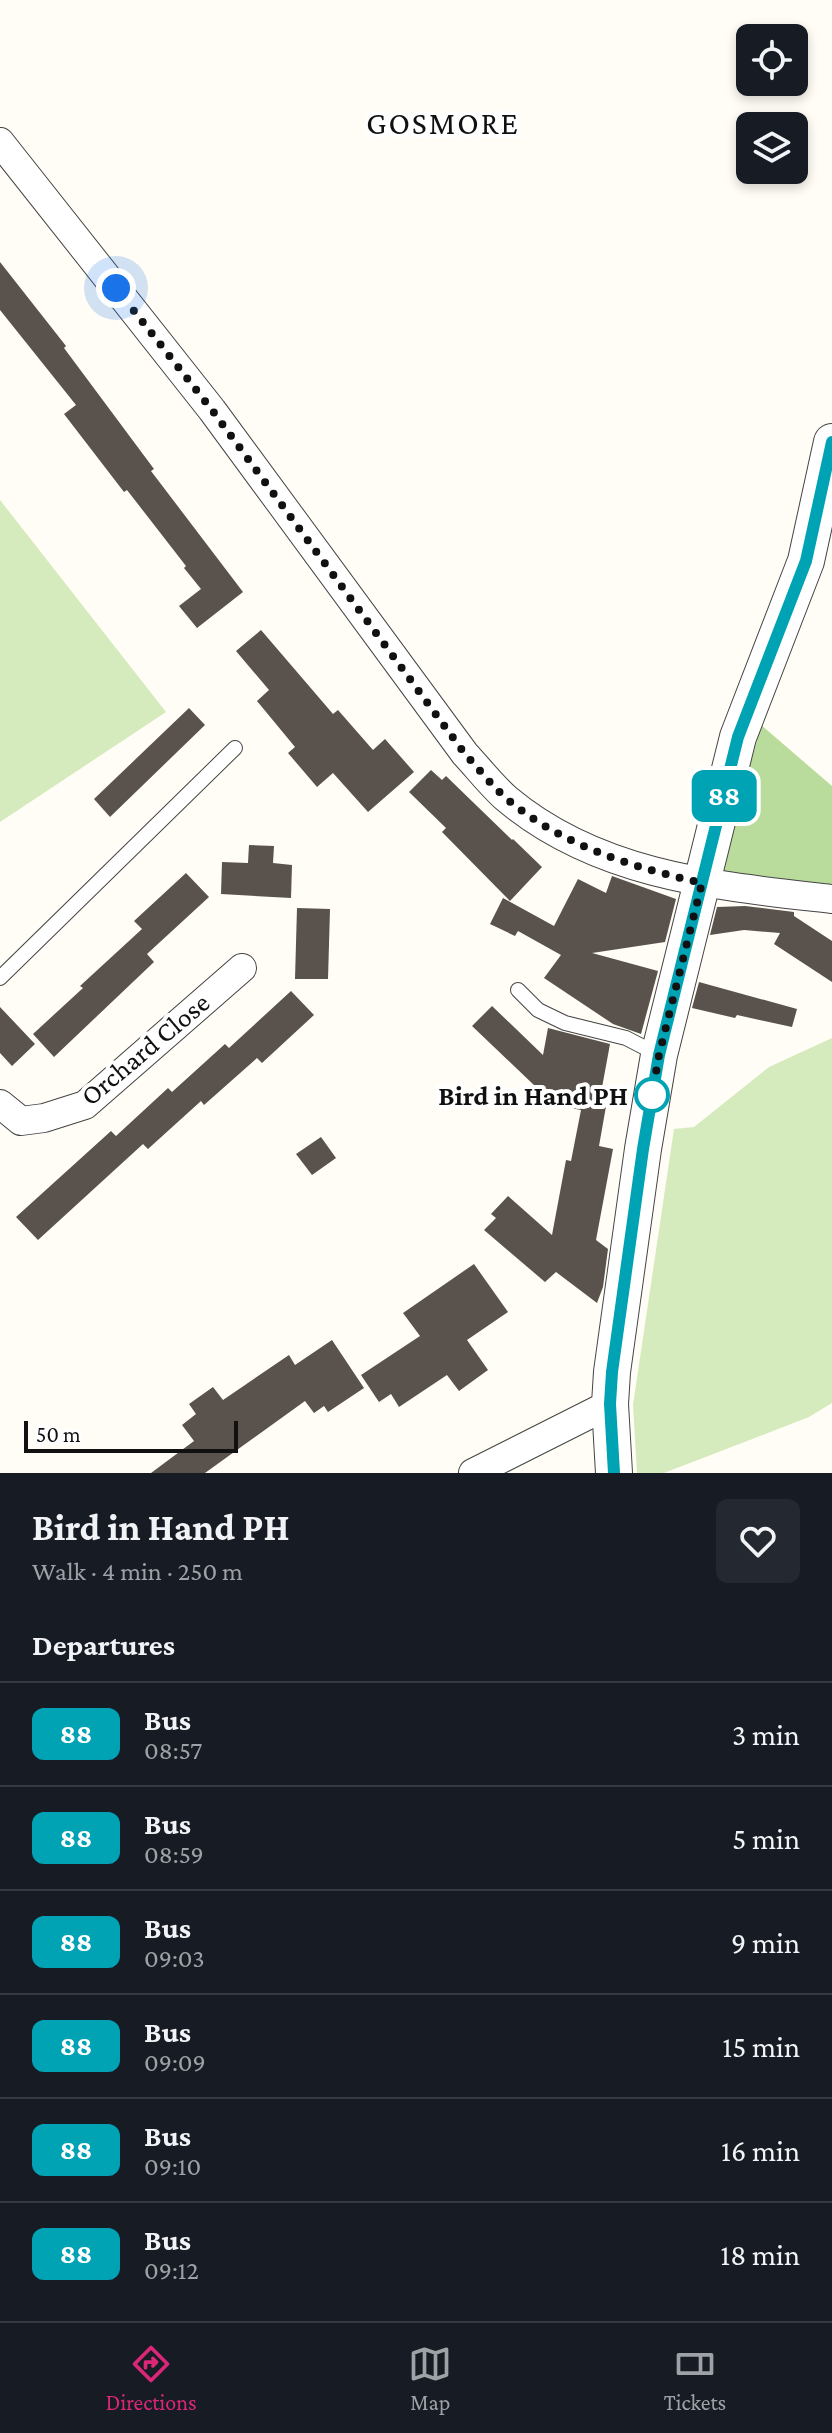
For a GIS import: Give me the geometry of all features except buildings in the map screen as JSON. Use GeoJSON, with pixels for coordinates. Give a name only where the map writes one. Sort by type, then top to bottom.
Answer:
{"type":"FeatureCollection","features":[{"type":"Feature","properties":{"kind":"street"},"geometry":{"type":"LineString","coordinates":[[0,142],[212,410],[465,754],[506,798],[578,845],[643,870],[702,883],[832,899]]}},
{"type":"Feature","properties":{"kind":"street"},"geometry":{"type":"LineString","coordinates":[[614,1473],[610,1404],[612,1372],[659,1055],[738,737],[806,561],[832,442]]}},
{"type":"Feature","properties":{"kind":"street","name":"Orchard Close"},"geometry":{"type":"LineString","coordinates":[[0,1104],[21,1121],[44,1118],[85,1105],[242,968]]}},
{"type":"Feature","properties":{"kind":"street"},"geometry":{"type":"LineString","coordinates":[[473,1473],[610,1404]]}},
{"type":"Feature","properties":{"kind":"lane"},"geometry":{"type":"LineString","coordinates":[[0,978],[235,748]]}},
{"type":"Feature","properties":{"kind":"lane"},"geometry":{"type":"LineString","coordinates":[[518,990],[538,1010],[565,1023],[626,1038],[659,1055]]}},
{"type":"Feature","properties":{"kind":"green space"},"geometry":{"type":"Polygon","coordinates":[[[0,500],[166,712],[0,822],[0,500]]]}},
{"type":"Feature","properties":{"kind":"green space"},"geometry":{"type":"Polygon","coordinates":[[[761,725],[832,786],[832,894],[720,874],[761,725]]]}},
{"type":"Feature","properties":{"kind":"green space"},"geometry":{"type":"Polygon","coordinates":[[[832,1038],[832,1403],[809,1417],[664,1473],[637,1473],[633,1405],[674,1129],[694,1127],[769,1067],[832,1038]]]}},
{"type":"Feature","properties":{"kind":"bus line","name":"88"},"geometry":{"type":"LineString","coordinates":[[614,1473],[610,1404],[612,1372],[659,1055],[738,737],[806,561],[832,442]]}},
{"type":"Feature","properties":{"kind":"place","name":"Bird in Hand PH"},"geometry":{"type":"Point","coordinates":[652,1095]}},
{"type":"Feature","properties":{"kind":"district","name":"GOSMORE"},"geometry":{"type":"Point","coordinates":[443,123]}},
{"type":"Feature","properties":{"kind":"route"},"geometry":{"type":"LineString","coordinates":[[116,288],[212,410],[465,754],[506,798],[578,845],[643,870],[702,883],[652,1095]]}}]}
